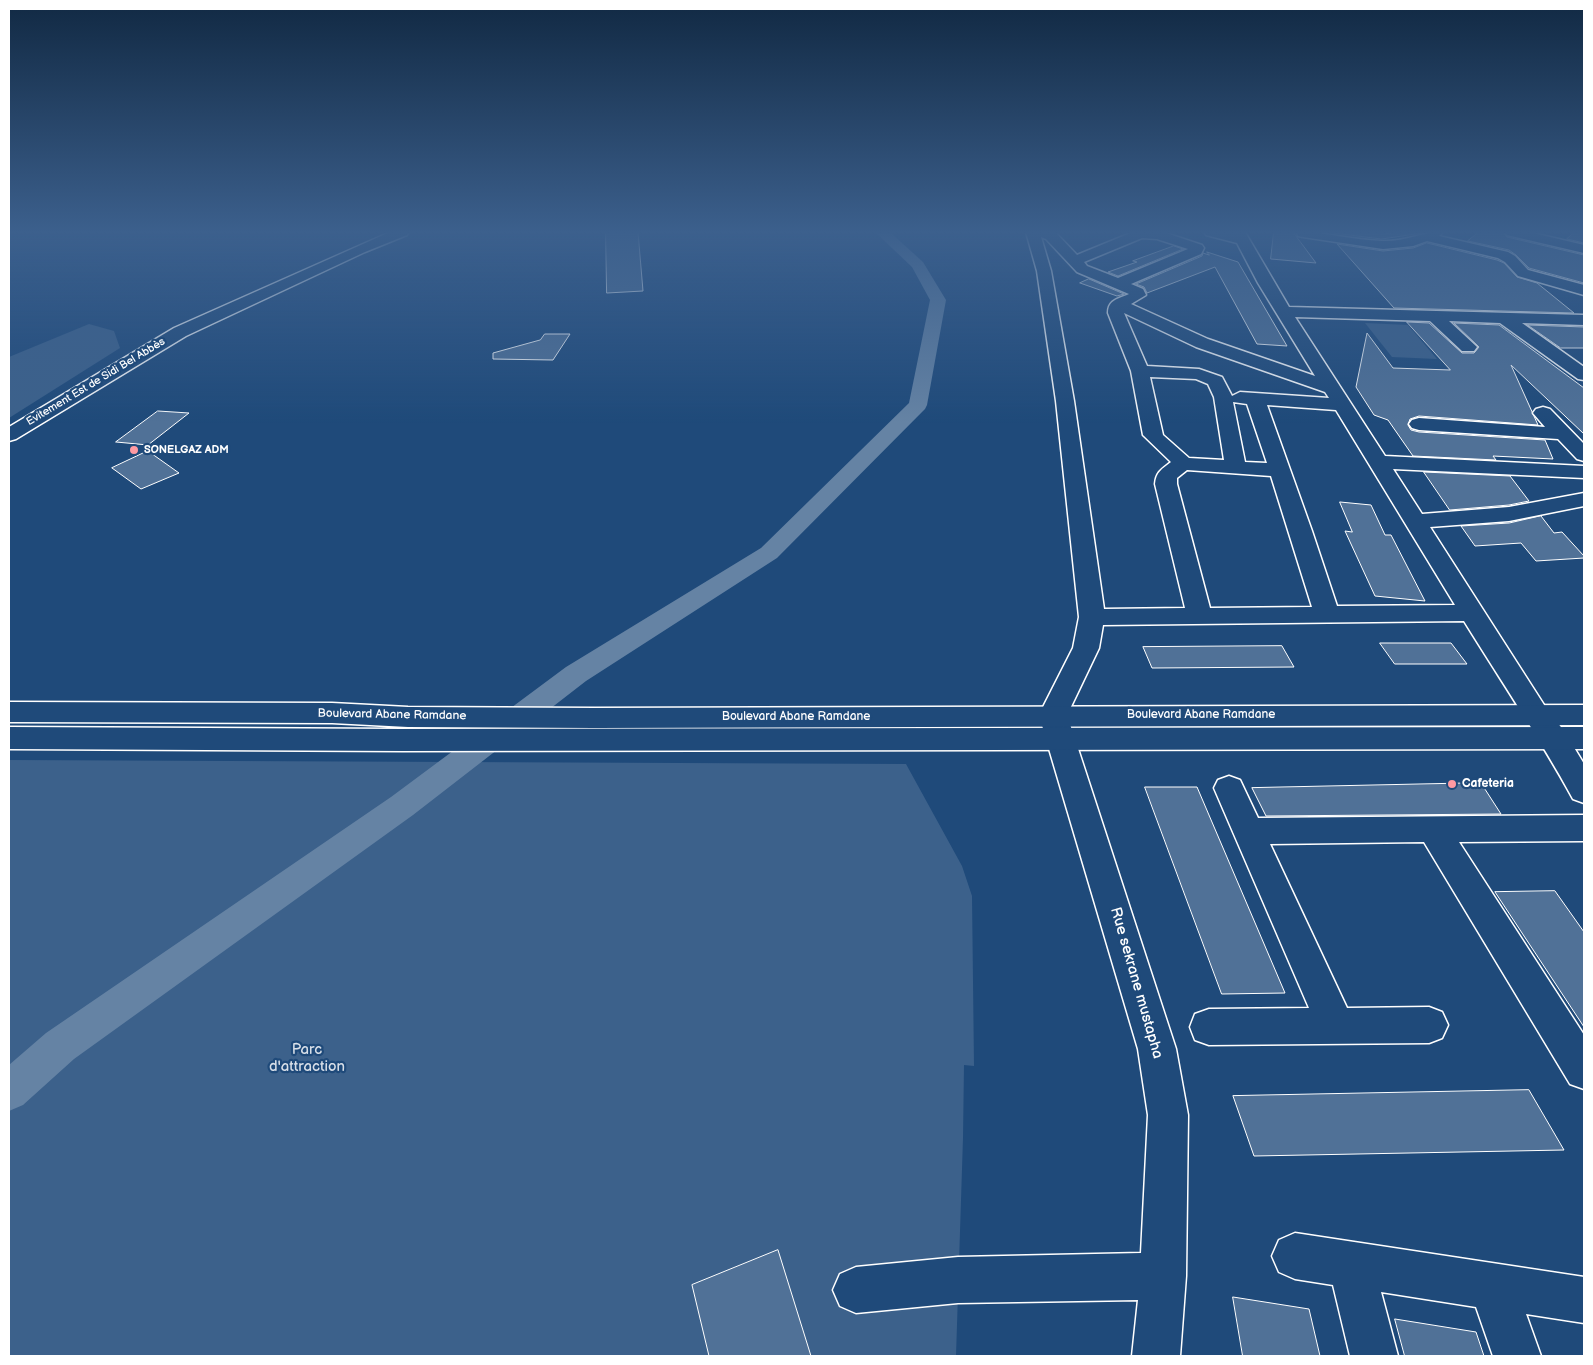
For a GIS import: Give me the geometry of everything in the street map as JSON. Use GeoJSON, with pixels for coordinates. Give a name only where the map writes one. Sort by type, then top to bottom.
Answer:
{"type":"FeatureCollection","features":[{"type":"Feature","properties":{"kind":"main road","name":"Evitement Est de Sidi Bel Abbès"},"geometry":{"type":"LineString","coordinates":[[9,418],[195,312],[232,296]]}},
{"type":"Feature","properties":{"kind":"main road","name":"Evitement Est de Sidi Bel Abbès"},"geometry":{"type":"LineString","coordinates":[[9,435],[180,332],[259,296]]}},
{"type":"Feature","properties":{"kind":"main road"},"geometry":{"type":"LineString","coordinates":[[1048,296],[1065,401],[1092,617],[1086,648],[1057,726]]}},
{"type":"Feature","properties":{"kind":"main road"},"geometry":{"type":"LineString","coordinates":[[1135,296],[1118,304],[1115,309],[1144,342],[1202,343]]}},
{"type":"Feature","properties":{"kind":"main road"},"geometry":{"type":"LineString","coordinates":[[1275,296],[1536,715],[1554,738],[1584,791]]}},
{"type":"Feature","properties":{"kind":"main road"},"geometry":{"type":"LineString","coordinates":[[1118,304],[1202,343],[1338,396]]}},
{"type":"Feature","properties":{"kind":"main road"},"geometry":{"type":"LineString","coordinates":[[1284,312],[1584,320]]}},
{"type":"Feature","properties":{"kind":"main road"},"geometry":{"type":"LineString","coordinates":[[1434,316],[1468,347]]}},
{"type":"Feature","properties":{"kind":"main road"},"geometry":{"type":"LineString","coordinates":[[1504,318],[1584,374]]}},
{"type":"Feature","properties":{"kind":"main road"},"geometry":{"type":"LineString","coordinates":[[1144,342],[1140,371],[1153,435],[1159,444],[1179,459],[1182,464]]}},
{"type":"Feature","properties":{"kind":"main road"},"geometry":{"type":"LineString","coordinates":[[1559,355],[1584,355]]}},
{"type":"Feature","properties":{"kind":"main road"},"geometry":{"type":"LineString","coordinates":[[1140,371],[1205,376],[1216,381],[1223,397],[1235,466]]}},
{"type":"Feature","properties":{"kind":"main road"},"geometry":{"type":"LineString","coordinates":[[1223,397],[1256,399],[1338,396]]}},
{"type":"Feature","properties":{"kind":"main road"},"geometry":{"type":"LineString","coordinates":[[1256,399],[1301,531],[1327,615]]}},
{"type":"Feature","properties":{"kind":"main road"},"geometry":{"type":"LineString","coordinates":[[1543,413],[1584,456]]}},
{"type":"Feature","properties":{"kind":"main road"},"geometry":{"type":"LineString","coordinates":[[1419,424],[1564,434]]}},
{"type":"Feature","properties":{"kind":"main road"},"geometry":{"type":"LineString","coordinates":[[1378,462],[1584,472]]}},
{"type":"Feature","properties":{"kind":"main road"},"geometry":{"type":"LineString","coordinates":[[1199,615],[1166,484],[1166,476],[1182,464],[1279,470]]}},
{"type":"Feature","properties":{"kind":"main road"},"geometry":{"type":"LineString","coordinates":[[1415,521],[1502,515],[1584,499]]}},
{"type":"Feature","properties":{"kind":"main road"},"geometry":{"type":"LineString","coordinates":[[1092,617],[1472,613]]}},
{"type":"Feature","properties":{"kind":"main road","name":"Boulevard Abane Ramdane"},"geometry":{"type":"LineString","coordinates":[[9,712],[322,713],[406,728]]}},
{"type":"Feature","properties":{"kind":"main road","name":"Boulevard Abane Ramdane"},"geometry":{"type":"LineString","coordinates":[[9,738],[406,728],[1057,726],[1584,715]]}},
{"type":"Feature","properties":{"kind":"main road","name":"Boulevard Abane Ramdane"},"geometry":{"type":"LineString","coordinates":[[1057,726],[1584,738]]}},
{"type":"Feature","properties":{"kind":"main road","name":"Rue sekrane mustapha"},"geometry":{"type":"LineString","coordinates":[[1057,726],[1157,1049],[1168,1115],[1163,1276],[1156,1356]]}},
{"type":"Feature","properties":{"kind":"main road"},"geometry":{"type":"LineString","coordinates":[[1229,788],[1336,1026]]}},
{"type":"Feature","properties":{"kind":"main road"},"geometry":{"type":"LineString","coordinates":[[1248,831],[1584,828]]}},
{"type":"Feature","properties":{"kind":"main road"},"geometry":{"type":"LineString","coordinates":[[1432,829],[1584,1070]]}},
{"type":"Feature","properties":{"kind":"main road"},"geometry":{"type":"LineString","coordinates":[[1210,1027],[1430,1026]]}},
{"type":"Feature","properties":{"kind":"main road"},"geometry":{"type":"LineString","coordinates":[[1295,1256],[1584,1300]]}},
{"type":"Feature","properties":{"kind":"main road"},"geometry":{"type":"LineString","coordinates":[[1351,1264],[1374,1356]]}},
{"type":"Feature","properties":{"kind":"main road"},"geometry":{"type":"LineString","coordinates":[[856,1290],[958,1280],[1163,1276]]}},
{"type":"Feature","properties":{"kind":"main road"},"geometry":{"type":"LineString","coordinates":[[1493,1287],[1517,1356]]}},
{"type":"Feature","properties":{"kind":"green space"},"geometry":{"type":"Polygon","coordinates":[[[1365,323],[1408,325],[1437,359],[1392,357],[1365,323]]]}},
{"type":"Feature","properties":{"kind":"green space"},"geometry":{"type":"Polygon","coordinates":[[[89,324],[114,331],[120,348],[9,418],[9,357],[89,324]]]}},
{"type":"Feature","properties":{"kind":"green space","name":"Parc d'attraction"},"geometry":{"type":"Polygon","coordinates":[[[9,760],[906,764],[962,866],[972,896],[974,1066],[964,1065],[956,1356],[9,1356],[9,760]]]}},
{"type":"Feature","properties":{"kind":"building"},"geometry":{"type":"Polygon","coordinates":[[[1231,296],[1258,296],[1287,346],[1257,344],[1231,296]]]}},
{"type":"Feature","properties":{"kind":"building"},"geometry":{"type":"Polygon","coordinates":[[[1383,296],[1553,296],[1574,313],[1394,308],[1383,296]]]}},
{"type":"Feature","properties":{"kind":"building"},"geometry":{"type":"Polygon","coordinates":[[[1407,322],[1429,323],[1462,353],[1474,353],[1479,347],[1454,323],[1499,325],[1584,388],[1584,434],[1511,365],[1538,425],[1419,416],[1410,419],[1408,425],[1411,430],[1419,432],[1545,440],[1553,459],[1493,456],[1496,460],[1413,456],[1388,420],[1374,415],[1356,387],[1367,333],[1393,368],[1450,370],[1407,322]]]}},
{"type":"Feature","properties":{"kind":"building"},"geometry":{"type":"Polygon","coordinates":[[[1528,325],[1584,327],[1584,348],[1561,348],[1528,325]]]}},
{"type":"Feature","properties":{"kind":"building"},"geometry":{"type":"Polygon","coordinates":[[[545,334],[570,334],[553,360],[493,359],[493,353],[540,340],[545,334]]]}},
{"type":"Feature","properties":{"kind":"building"},"geometry":{"type":"Polygon","coordinates":[[[158,411],[189,413],[148,445],[116,442],[158,411]]]}},
{"type":"Feature","properties":{"kind":"building"},"geometry":{"type":"Polygon","coordinates":[[[148,451],[179,473],[141,489],[112,468],[148,451]]]}},
{"type":"Feature","properties":{"kind":"building"},"geometry":{"type":"Polygon","coordinates":[[[1424,472],[1510,476],[1529,501],[1509,505],[1450,510],[1424,472]]]}},
{"type":"Feature","properties":{"kind":"building"},"geometry":{"type":"Polygon","coordinates":[[[1340,502],[1371,505],[1385,535],[1391,535],[1425,601],[1375,596],[1345,531],[1352,532],[1340,502]]]}},
{"type":"Feature","properties":{"kind":"building"},"geometry":{"type":"Polygon","coordinates":[[[1541,516],[1554,533],[1562,532],[1584,558],[1536,561],[1521,543],[1475,546],[1461,526],[1509,523],[1541,516]]]}},
{"type":"Feature","properties":{"kind":"building"},"geometry":{"type":"Polygon","coordinates":[[[1380,643],[1451,643],[1467,664],[1395,664],[1380,643]]]}},
{"type":"Feature","properties":{"kind":"building"},"geometry":{"type":"Polygon","coordinates":[[[1282,646],[1294,667],[1152,668],[1143,647],[1282,646]]]}},
{"type":"Feature","properties":{"kind":"building"},"geometry":{"type":"Polygon","coordinates":[[[1481,783],[1501,814],[1266,816],[1252,788],[1481,783]]]}},
{"type":"Feature","properties":{"kind":"building"},"geometry":{"type":"Polygon","coordinates":[[[1145,787],[1197,787],[1285,993],[1222,994],[1145,787]]]}},
{"type":"Feature","properties":{"kind":"building"},"geometry":{"type":"Polygon","coordinates":[[[1555,891],[1584,932],[1584,1027],[1495,892],[1555,891]]]}},
{"type":"Feature","properties":{"kind":"building"},"geometry":{"type":"Polygon","coordinates":[[[1529,1090],[1564,1150],[1254,1156],[1233,1096],[1529,1090]]]}},
{"type":"Feature","properties":{"kind":"building"},"geometry":{"type":"Polygon","coordinates":[[[778,1250],[811,1356],[709,1356],[692,1285],[778,1250]]]}},
{"type":"Feature","properties":{"kind":"building"},"geometry":{"type":"Polygon","coordinates":[[[1233,1297],[1309,1309],[1320,1356],[1243,1356],[1233,1297]]]}},
{"type":"Feature","properties":{"kind":"building"},"geometry":{"type":"Polygon","coordinates":[[[1395,1319],[1476,1332],[1484,1356],[1405,1356],[1395,1319]]]}},
{"type":"Feature","properties":{"kind":"waterway"},"geometry":{"type":"LineString","coordinates":[[9,1091],[60,1046],[402,806],[576,674],[769,553],[918,405],[938,300],[936,296]]}},
{"type":"Feature","properties":{"kind":"place","name":"SONELGAZ ADM"},"geometry":{"type":"Point","coordinates":[134,450]}},
{"type":"Feature","properties":{"kind":"place","name":"Cafeteria"},"geometry":{"type":"Point","coordinates":[1452,784]}}]}
